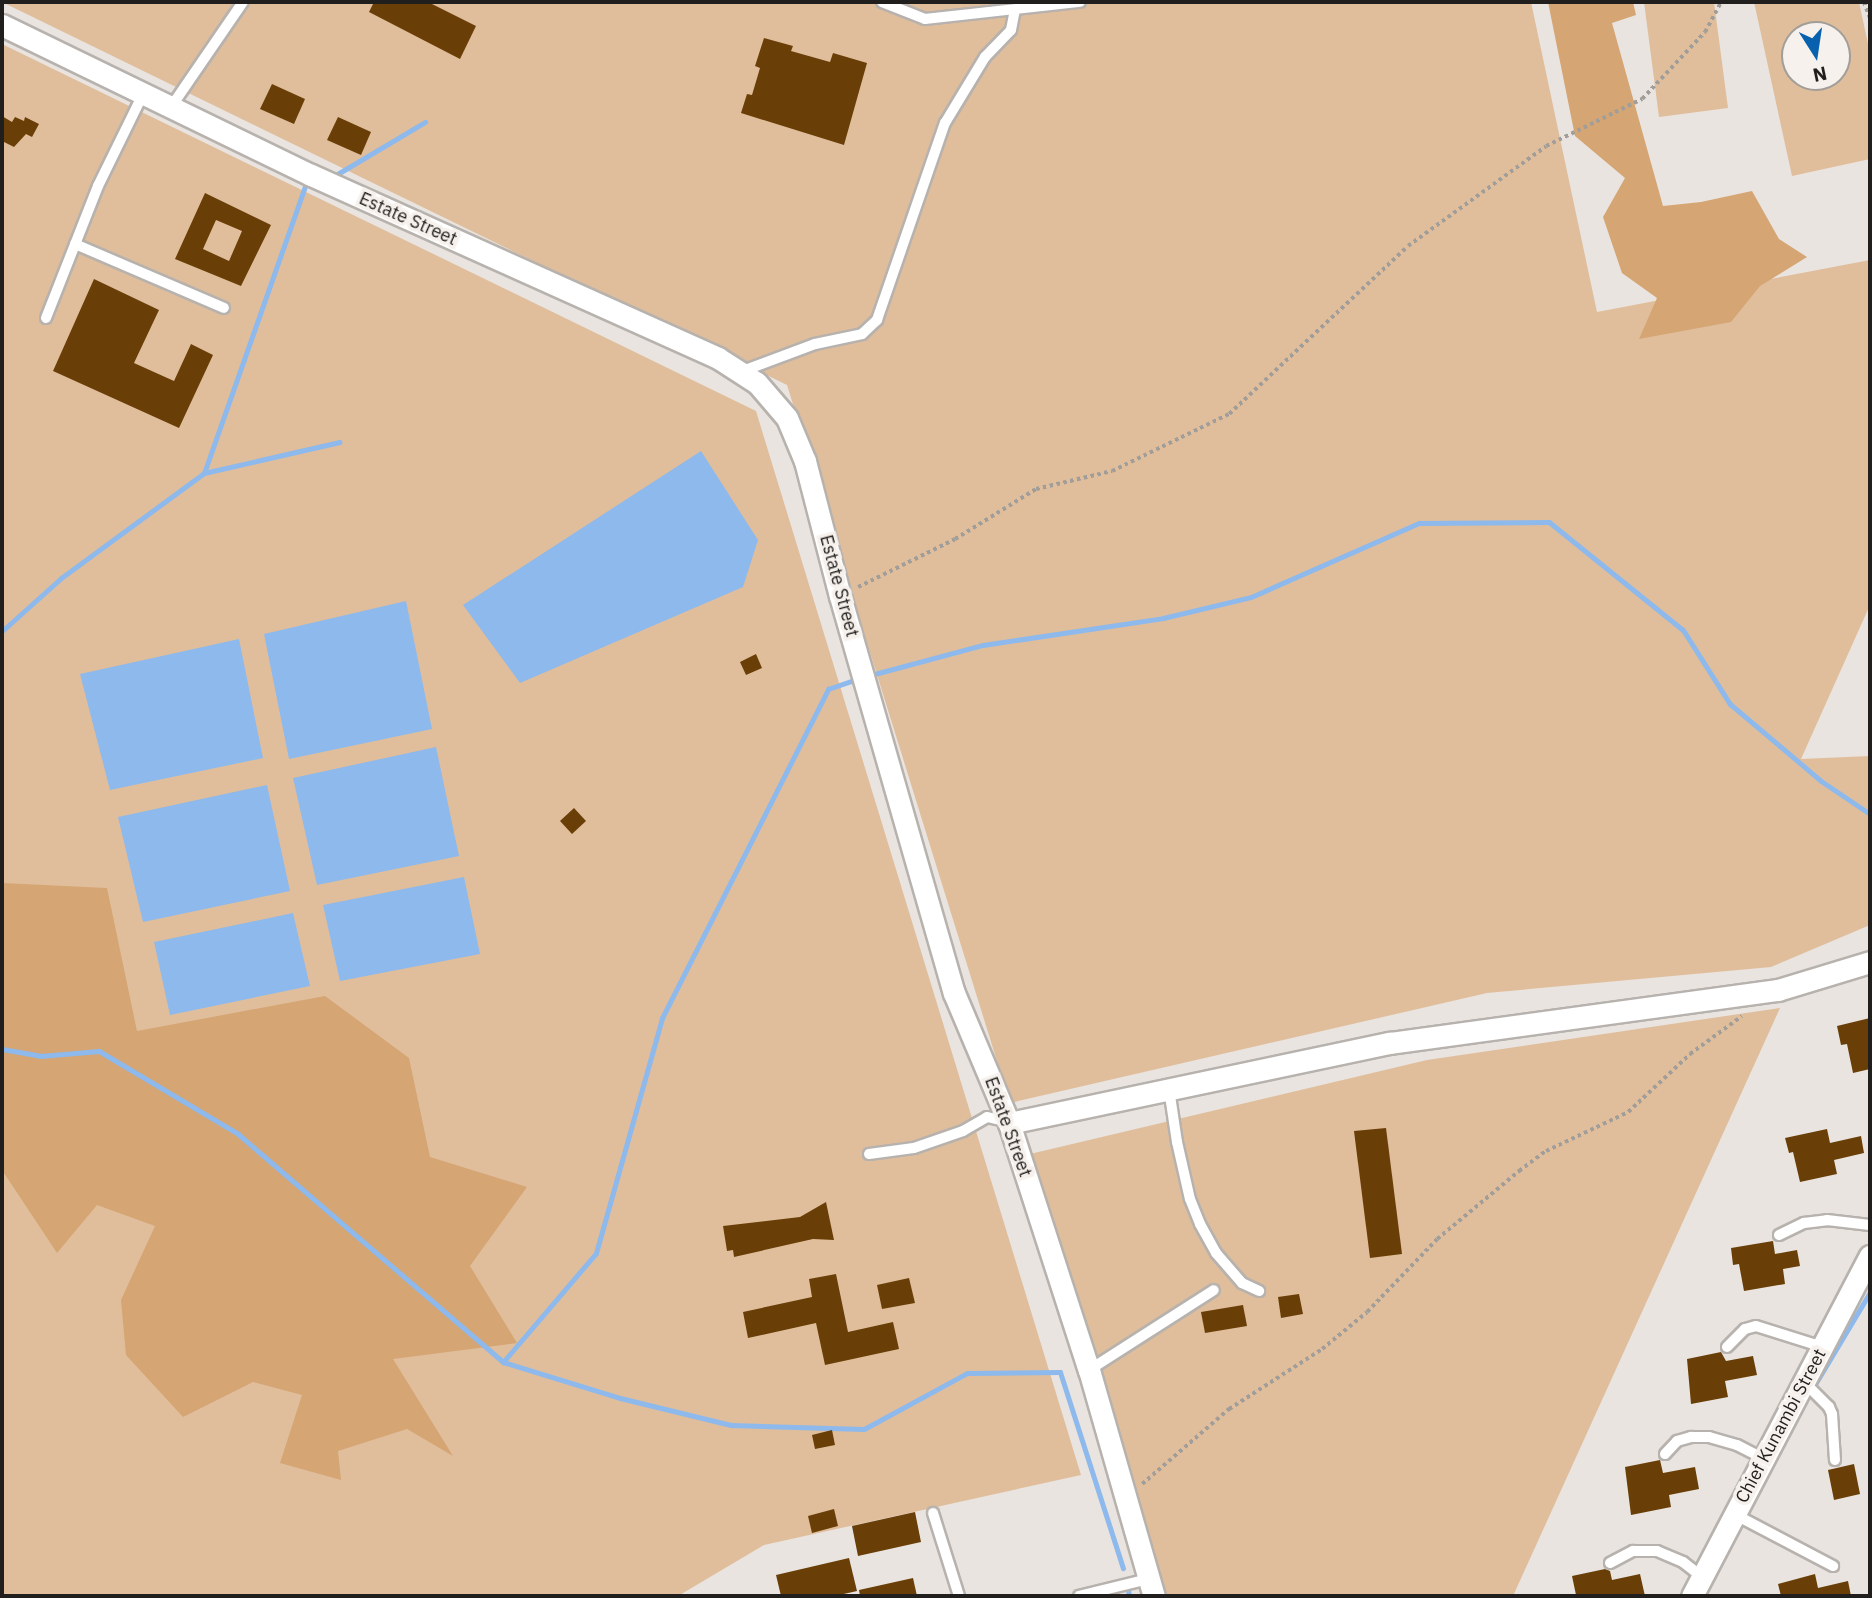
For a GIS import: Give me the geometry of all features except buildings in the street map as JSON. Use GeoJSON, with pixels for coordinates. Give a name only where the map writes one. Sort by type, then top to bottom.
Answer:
{"type":"FeatureCollection","features":[{"type":"Feature","properties":{"kind":"street","name":"Estate Street"},"geometry":{"type":"LineString","coordinates":[[2,25],[311,175],[718,358],[757,383],[787,418],[806,461],[841,596],[954,993],[1009,1123],[1089,1370],[1151,1588]]}},
{"type":"Feature","properties":{"kind":"street"},"geometry":{"type":"LineString","coordinates":[[1009,1123],[1390,1043],[1778,990],[1870,962]]}},
{"type":"Feature","properties":{"kind":"street","name":"Chief Kunambi Street"},"geometry":{"type":"LineString","coordinates":[[1697,1587],[1867,1269]]}},
{"type":"Feature","properties":{"kind":"lane"},"geometry":{"type":"LineString","coordinates":[[171,107],[243,2]]}},
{"type":"Feature","properties":{"kind":"lane"},"geometry":{"type":"LineString","coordinates":[[882,2],[925,19],[1080,2]]}},
{"type":"Feature","properties":{"kind":"lane"},"geometry":{"type":"LineString","coordinates":[[740,372],[815,344],[862,334],[877,320],[944,122],[985,57],[1011,30],[1015,10]]}},
{"type":"Feature","properties":{"kind":"lane"},"geometry":{"type":"LineString","coordinates":[[46,318],[98,186],[143,94]]}},
{"type":"Feature","properties":{"kind":"lane"},"geometry":{"type":"LineString","coordinates":[[75,244],[224,308]]}},
{"type":"Feature","properties":{"kind":"lane"},"geometry":{"type":"LineString","coordinates":[[1170,1089],[1177,1142],[1190,1199],[1200,1224],[1216,1253],[1242,1283],[1259,1291]]}},
{"type":"Feature","properties":{"kind":"lane"},"geometry":{"type":"LineString","coordinates":[[869,1154],[914,1147],[963,1130],[987,1117],[1009,1123]]}},
{"type":"Feature","properties":{"kind":"lane"},"geometry":{"type":"LineString","coordinates":[[1779,1235],[1804,1223],[1827,1220],[1870,1225]]}},
{"type":"Feature","properties":{"kind":"lane"},"geometry":{"type":"LineString","coordinates":[[1089,1370],[1214,1290]]}},
{"type":"Feature","properties":{"kind":"lane"},"geometry":{"type":"LineString","coordinates":[[1727,1347],[1745,1329],[1756,1326],[1824,1346]]}},
{"type":"Feature","properties":{"kind":"lane"},"geometry":{"type":"LineString","coordinates":[[1805,1383],[1829,1406],[1835,1460]]}},
{"type":"Feature","properties":{"kind":"lane"},"geometry":{"type":"LineString","coordinates":[[1665,1454],[1678,1441],[1709,1437],[1737,1445],[1764,1459]]}},
{"type":"Feature","properties":{"kind":"lane"},"geometry":{"type":"LineString","coordinates":[[933,1513],[959,1596]]}},
{"type":"Feature","properties":{"kind":"lane"},"geometry":{"type":"LineString","coordinates":[[1734,1514],[1833,1566]]}},
{"type":"Feature","properties":{"kind":"lane"},"geometry":{"type":"LineString","coordinates":[[1610,1563],[1633,1551],[1657,1551],[1683,1562],[1697,1587]]}},
{"type":"Feature","properties":{"kind":"lane"},"geometry":{"type":"LineString","coordinates":[[1079,1596],[1151,1588]]}},
{"type":"Feature","properties":{"kind":"path"},"geometry":{"type":"LineString","coordinates":[[841,596],[955,539],[1035,489],[1112,471],[1229,414],[1408,246],[1546,146],[1642,99],[1705,32],[1721,2]]}},
{"type":"Feature","properties":{"kind":"path"},"geometry":{"type":"LineString","coordinates":[[1864,2],[1870,18]]}},
{"type":"Feature","properties":{"kind":"path"},"geometry":{"type":"LineString","coordinates":[[1126,1499],[1230,1409],[1322,1349],[1367,1312],[1437,1239],[1519,1171],[1546,1151],[1628,1112],[1690,1054],[1745,1014]]}},
{"type":"Feature","properties":{"kind":"shaded area"},"geometry":{"type":"Polygon","coordinates":[[[2,2],[1531,2],[1597,312],[1870,260],[1870,605],[1801,759],[1870,756],[1870,925],[1771,967],[1487,993],[1010,1103],[787,385],[2,2]]]}},
{"type":"Feature","properties":{"kind":"shaded area"},"geometry":{"type":"Polygon","coordinates":[[[1548,2],[1633,2],[1636,15],[1612,23],[1663,206],[1701,202],[1752,191],[1779,239],[1807,257],[1760,286],[1731,322],[1639,339],[1657,298],[1622,273],[1603,217],[1625,178],[1575,136],[1548,2]]]}},
{"type":"Feature","properties":{"kind":"shaded area"},"geometry":{"type":"Polygon","coordinates":[[[1644,2],[1714,2],[1728,108],[1659,117],[1644,2]]]}},
{"type":"Feature","properties":{"kind":"shaded area"},"geometry":{"type":"Polygon","coordinates":[[[1754,2],[1859,2],[1870,53],[1870,159],[1792,176],[1754,2]]]}},
{"type":"Feature","properties":{"kind":"shaded area"},"geometry":{"type":"Polygon","coordinates":[[[2,44],[756,411],[1081,1475],[764,1545],[678,1596],[2,1596],[2,44]]]}},
{"type":"Feature","properties":{"kind":"shaded area"},"geometry":{"type":"Polygon","coordinates":[[[2,883],[107,888],[137,1031],[325,996],[409,1058],[430,1157],[527,1187],[470,1266],[517,1343],[393,1359],[453,1456],[407,1429],[338,1451],[341,1480],[280,1463],[302,1395],[253,1382],[183,1417],[126,1355],[121,1300],[155,1226],[97,1205],[57,1253],[2,1170],[2,883]]]}},
{"type":"Feature","properties":{"kind":"shaded area"},"geometry":{"type":"Polygon","coordinates":[[[1780,1008],[1513,1596],[1167,1596],[1030,1154],[1427,1060],[1780,1008]]]}},
{"type":"Feature","properties":{"kind":"water"},"geometry":{"type":"Polygon","coordinates":[[[701,451],[758,540],[743,587],[520,683],[463,605],[701,451]]]}},
{"type":"Feature","properties":{"kind":"water"},"geometry":{"type":"Polygon","coordinates":[[[406,601],[432,729],[289,759],[264,634],[406,601]]]}},
{"type":"Feature","properties":{"kind":"water"},"geometry":{"type":"Polygon","coordinates":[[[239,639],[263,758],[110,790],[80,674],[239,639]]]}},
{"type":"Feature","properties":{"kind":"water"},"geometry":{"type":"Polygon","coordinates":[[[436,747],[459,856],[317,885],[293,778],[436,747]]]}},
{"type":"Feature","properties":{"kind":"water"},"geometry":{"type":"Polygon","coordinates":[[[267,785],[290,891],[143,922],[118,817],[267,785]]]}},
{"type":"Feature","properties":{"kind":"water"},"geometry":{"type":"Polygon","coordinates":[[[464,877],[480,954],[340,981],[323,905],[464,877]]]}},
{"type":"Feature","properties":{"kind":"water"},"geometry":{"type":"Polygon","coordinates":[[[293,913],[310,986],[170,1015],[154,942],[293,913]]]}},
{"type":"Feature","properties":{"kind":"waterway"},"geometry":{"type":"LineString","coordinates":[[334,176],[425,122]]}},
{"type":"Feature","properties":{"kind":"waterway"},"geometry":{"type":"LineString","coordinates":[[204,473],[306,184]]}},
{"type":"Feature","properties":{"kind":"waterway"},"geometry":{"type":"LineString","coordinates":[[2,631],[61,578],[204,473],[339,442]]}},
{"type":"Feature","properties":{"kind":"waterway"},"geometry":{"type":"LineString","coordinates":[[867,676],[983,645],[1163,618],[1251,597],[1419,523],[1549,522],[1683,630],[1730,704],[1821,781],[1870,814]]}},
{"type":"Feature","properties":{"kind":"waterway"},"geometry":{"type":"LineString","coordinates":[[503,1362],[596,1253],[662,1018],[828,689],[857,679]]}},
{"type":"Feature","properties":{"kind":"waterway"},"geometry":{"type":"LineString","coordinates":[[2,1049],[40,1056],[99,1051],[238,1134],[503,1362],[620,1398],[731,1425],[864,1429],[967,1373],[1060,1372],[1123,1568]]}},
{"type":"Feature","properties":{"kind":"waterway"},"geometry":{"type":"LineString","coordinates":[[1811,1391],[1870,1292]]}},
{"type":"Feature","properties":{"kind":"waterway"},"geometry":{"type":"LineString","coordinates":[[1128,1590],[1129,1596]]}}]}
